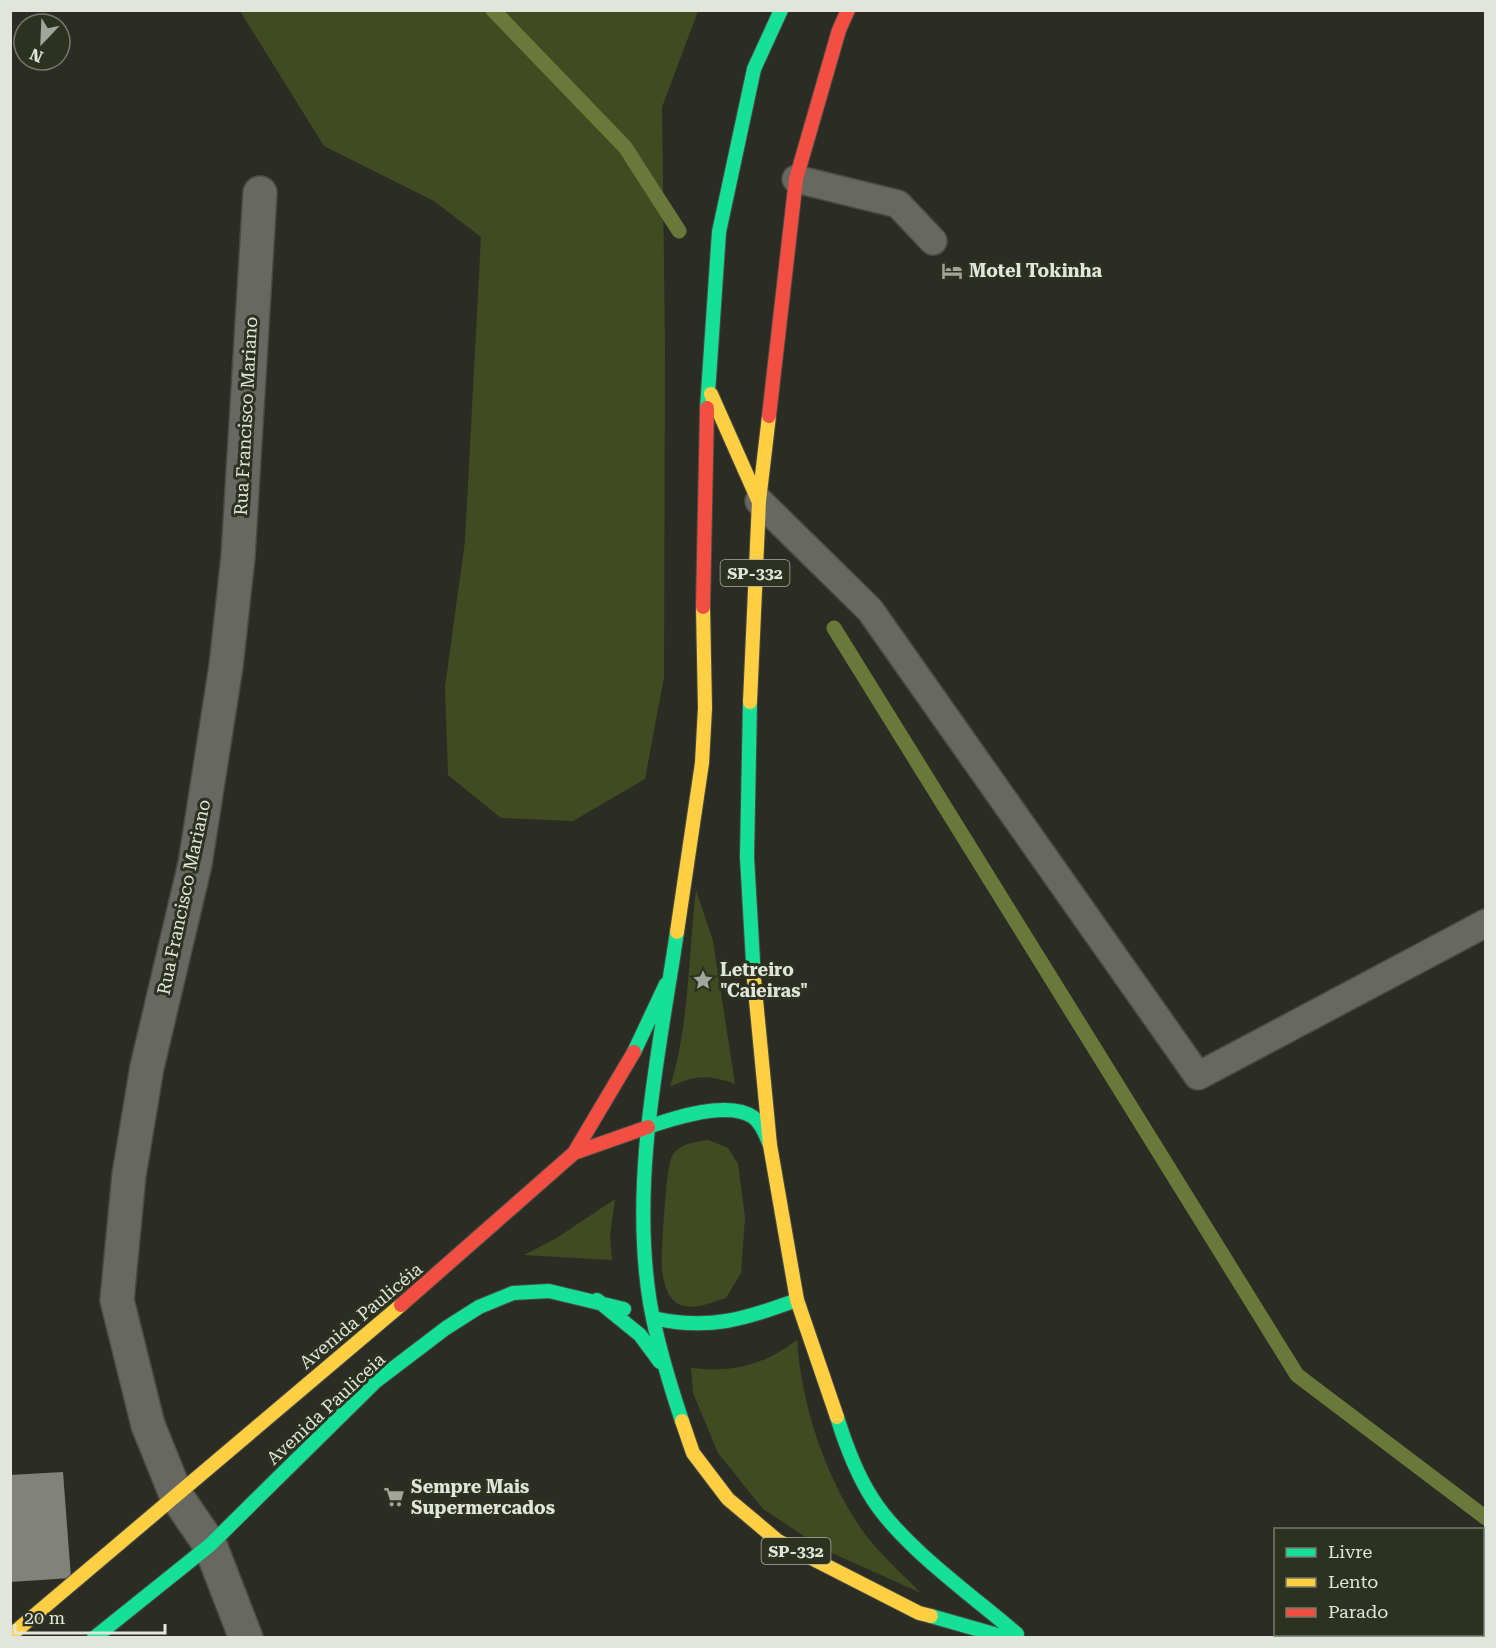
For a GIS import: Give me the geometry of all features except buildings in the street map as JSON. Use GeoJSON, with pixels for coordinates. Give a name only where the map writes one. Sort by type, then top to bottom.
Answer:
{"type":"FeatureCollection","features":[{"type":"Feature","properties":{"kind":"main road","name":"SP-332"},"geometry":{"type":"LineString","coordinates":[[781,10],[754,69],[719,232],[707,384],[703,605],[705,708],[702,763],[648,1127],[644,1213],[653,1318],[665,1372],[693,1453],[728,1498],[778,1541],[920,1613],[1008,1638]]}},
{"type":"Feature","properties":{"kind":"main road","name":"SP-332"},"geometry":{"type":"LineString","coordinates":[[848,10],[836,41],[796,179],[759,501],[749,716],[747,857],[757,1024],[770,1145],[797,1300],[853,1465],[873,1500],[915,1547],[1020,1638]]}},
{"type":"Feature","properties":{"kind":"main road"},"geometry":{"type":"LineString","coordinates":[[707,384],[759,501]]}},
{"type":"Feature","properties":{"kind":"main road","name":"Avenida Paulicéia"},"geometry":{"type":"LineString","coordinates":[[10,1635],[177,1497],[453,1261],[574,1153],[625,1070],[672,972]]}},
{"type":"Feature","properties":{"kind":"main road"},"geometry":{"type":"LineString","coordinates":[[574,1153],[691,1113],[740,1112],[754,1117],[770,1145]]}},
{"type":"Feature","properties":{"kind":"main road","name":"Avenida Pauliceia"},"geometry":{"type":"LineString","coordinates":[[94,1638],[210,1545],[375,1382],[446,1328],[479,1307],[513,1293],[549,1291],[597,1300],[653,1318],[699,1326],[723,1324],[797,1300]]}},
{"type":"Feature","properties":{"kind":"main road"},"geometry":{"type":"LineString","coordinates":[[597,1300],[640,1335],[665,1372]]}},
{"type":"Feature","properties":{"kind":"street","name":"Rua Francisco Mariano"},"geometry":{"type":"LineString","coordinates":[[246,1638],[210,1545],[177,1497],[148,1425],[117,1300],[129,1175],[143,1089],[195,864],[226,666],[238,557],[260,193]]}},
{"type":"Feature","properties":{"kind":"lane"},"geometry":{"type":"LineString","coordinates":[[796,179],[898,204],[933,241]]}},
{"type":"Feature","properties":{"kind":"lane"},"geometry":{"type":"LineString","coordinates":[[759,501],[870,610],[1198,1076],[1485,923]]}},
{"type":"Feature","properties":{"kind":"green space"},"geometry":{"type":"Polygon","coordinates":[[[240,11],[698,11],[662,107],[665,350],[664,677],[645,779],[573,821],[501,818],[448,775],[445,687],[465,541],[481,237],[434,201],[324,146],[240,11]]]}},
{"type":"Feature","properties":{"kind":"green space"},"geometry":{"type":"Polygon","coordinates":[[[696,890],[713,941],[735,1084],[702,1077],[670,1087],[677,1063],[685,1014],[696,890]]]}},
{"type":"Feature","properties":{"kind":"green space"},"geometry":{"type":"Polygon","coordinates":[[[708,1140],[728,1148],[738,1164],[745,1217],[741,1273],[726,1298],[689,1307],[677,1303],[670,1297],[662,1270],[668,1176],[672,1156],[679,1148],[708,1140]]]}},
{"type":"Feature","properties":{"kind":"green space"},"geometry":{"type":"Polygon","coordinates":[[[615,1199],[610,1235],[612,1260],[524,1255],[555,1239],[615,1199]]]}},
{"type":"Feature","properties":{"kind":"green space"},"geometry":{"type":"Polygon","coordinates":[[[797,1340],[810,1416],[838,1489],[864,1533],[921,1593],[823,1549],[763,1509],[718,1453],[693,1393],[691,1368],[721,1369],[747,1365],[772,1356],[797,1340]]]}},
{"type":"Feature","properties":{"kind":"waterway"},"geometry":{"type":"LineString","coordinates":[[493,10],[625,147],[679,231]]}},
{"type":"Feature","properties":{"kind":"waterway"},"geometry":{"type":"LineString","coordinates":[[834,628],[1297,1375],[1486,1518]]}},
{"type":"Feature","properties":{"kind":"traffic: fast"},"geometry":{"type":"LineString","coordinates":[[707,408],[719,232],[754,69],[781,10]]}},
{"type":"Feature","properties":{"kind":"traffic: fast"},"geometry":{"type":"LineString","coordinates":[[750,702],[747,857],[754,979]]}},
{"type":"Feature","properties":{"kind":"traffic: fast"},"geometry":{"type":"LineString","coordinates":[[677,932],[649,1117],[643,1210],[650,1303],[656,1333],[682,1421]]}},
{"type":"Feature","properties":{"kind":"traffic: fast"},"geometry":{"type":"LineString","coordinates":[[634,1052],[666,984]]}},
{"type":"Feature","properties":{"kind":"traffic: fast"},"geometry":{"type":"LineString","coordinates":[[648,1127],[701,1112],[730,1110],[753,1117],[759,1123],[770,1145]]}},
{"type":"Feature","properties":{"kind":"traffic: fast"},"geometry":{"type":"LineString","coordinates":[[94,1638],[210,1545],[375,1382],[446,1328],[479,1307],[513,1293],[549,1291],[624,1309]]}},
{"type":"Feature","properties":{"kind":"traffic: fast"},"geometry":{"type":"LineString","coordinates":[[597,1300],[640,1335],[660,1362]]}},
{"type":"Feature","properties":{"kind":"traffic: fast"},"geometry":{"type":"LineString","coordinates":[[653,1318],[692,1323],[726,1321],[760,1313],[797,1300]]}},
{"type":"Feature","properties":{"kind":"traffic: fast"},"geometry":{"type":"LineString","coordinates":[[837,1417],[856,1469],[866,1489],[885,1516],[919,1552],[1017,1634]]}},
{"type":"Feature","properties":{"kind":"traffic: fast"},"geometry":{"type":"LineString","coordinates":[[931,1616],[1008,1638]]}},
{"type":"Feature","properties":{"kind":"traffic: slow"},"geometry":{"type":"LineString","coordinates":[[711,394],[758,500]]}},
{"type":"Feature","properties":{"kind":"traffic: slow"},"geometry":{"type":"LineString","coordinates":[[750,702],[759,501],[769,416]]}},
{"type":"Feature","properties":{"kind":"traffic: slow"},"geometry":{"type":"LineString","coordinates":[[677,932],[702,763],[705,708],[703,607]]}},
{"type":"Feature","properties":{"kind":"traffic: slow"},"geometry":{"type":"LineString","coordinates":[[754,979],[770,1145],[797,1300],[837,1417]]}},
{"type":"Feature","properties":{"kind":"traffic: slow"},"geometry":{"type":"LineString","coordinates":[[10,1636],[401,1305]]}},
{"type":"Feature","properties":{"kind":"traffic: slow"},"geometry":{"type":"LineString","coordinates":[[682,1421],[693,1453],[728,1499],[778,1541],[919,1613],[931,1616]]}},
{"type":"Feature","properties":{"kind":"traffic: jam"},"geometry":{"type":"LineString","coordinates":[[769,416],[796,179],[839,30],[848,10]]}},
{"type":"Feature","properties":{"kind":"traffic: jam"},"geometry":{"type":"LineString","coordinates":[[703,607],[707,408]]}},
{"type":"Feature","properties":{"kind":"traffic: jam"},"geometry":{"type":"LineString","coordinates":[[401,1305],[574,1153],[634,1052]]}},
{"type":"Feature","properties":{"kind":"traffic: jam"},"geometry":{"type":"LineString","coordinates":[[574,1153],[648,1127]]}},
{"type":"Feature","properties":{"kind":"place","name":"Motel Tokinha"},"geometry":{"type":"Point","coordinates":[952,271]}},
{"type":"Feature","properties":{"kind":"place","name":"Letreiro \"Caieiras\""},"geometry":{"type":"Point","coordinates":[703,980]}},
{"type":"Feature","properties":{"kind":"place","name":"Sempre Mais Supermercados"},"geometry":{"type":"Point","coordinates":[394,1497]}}]}
